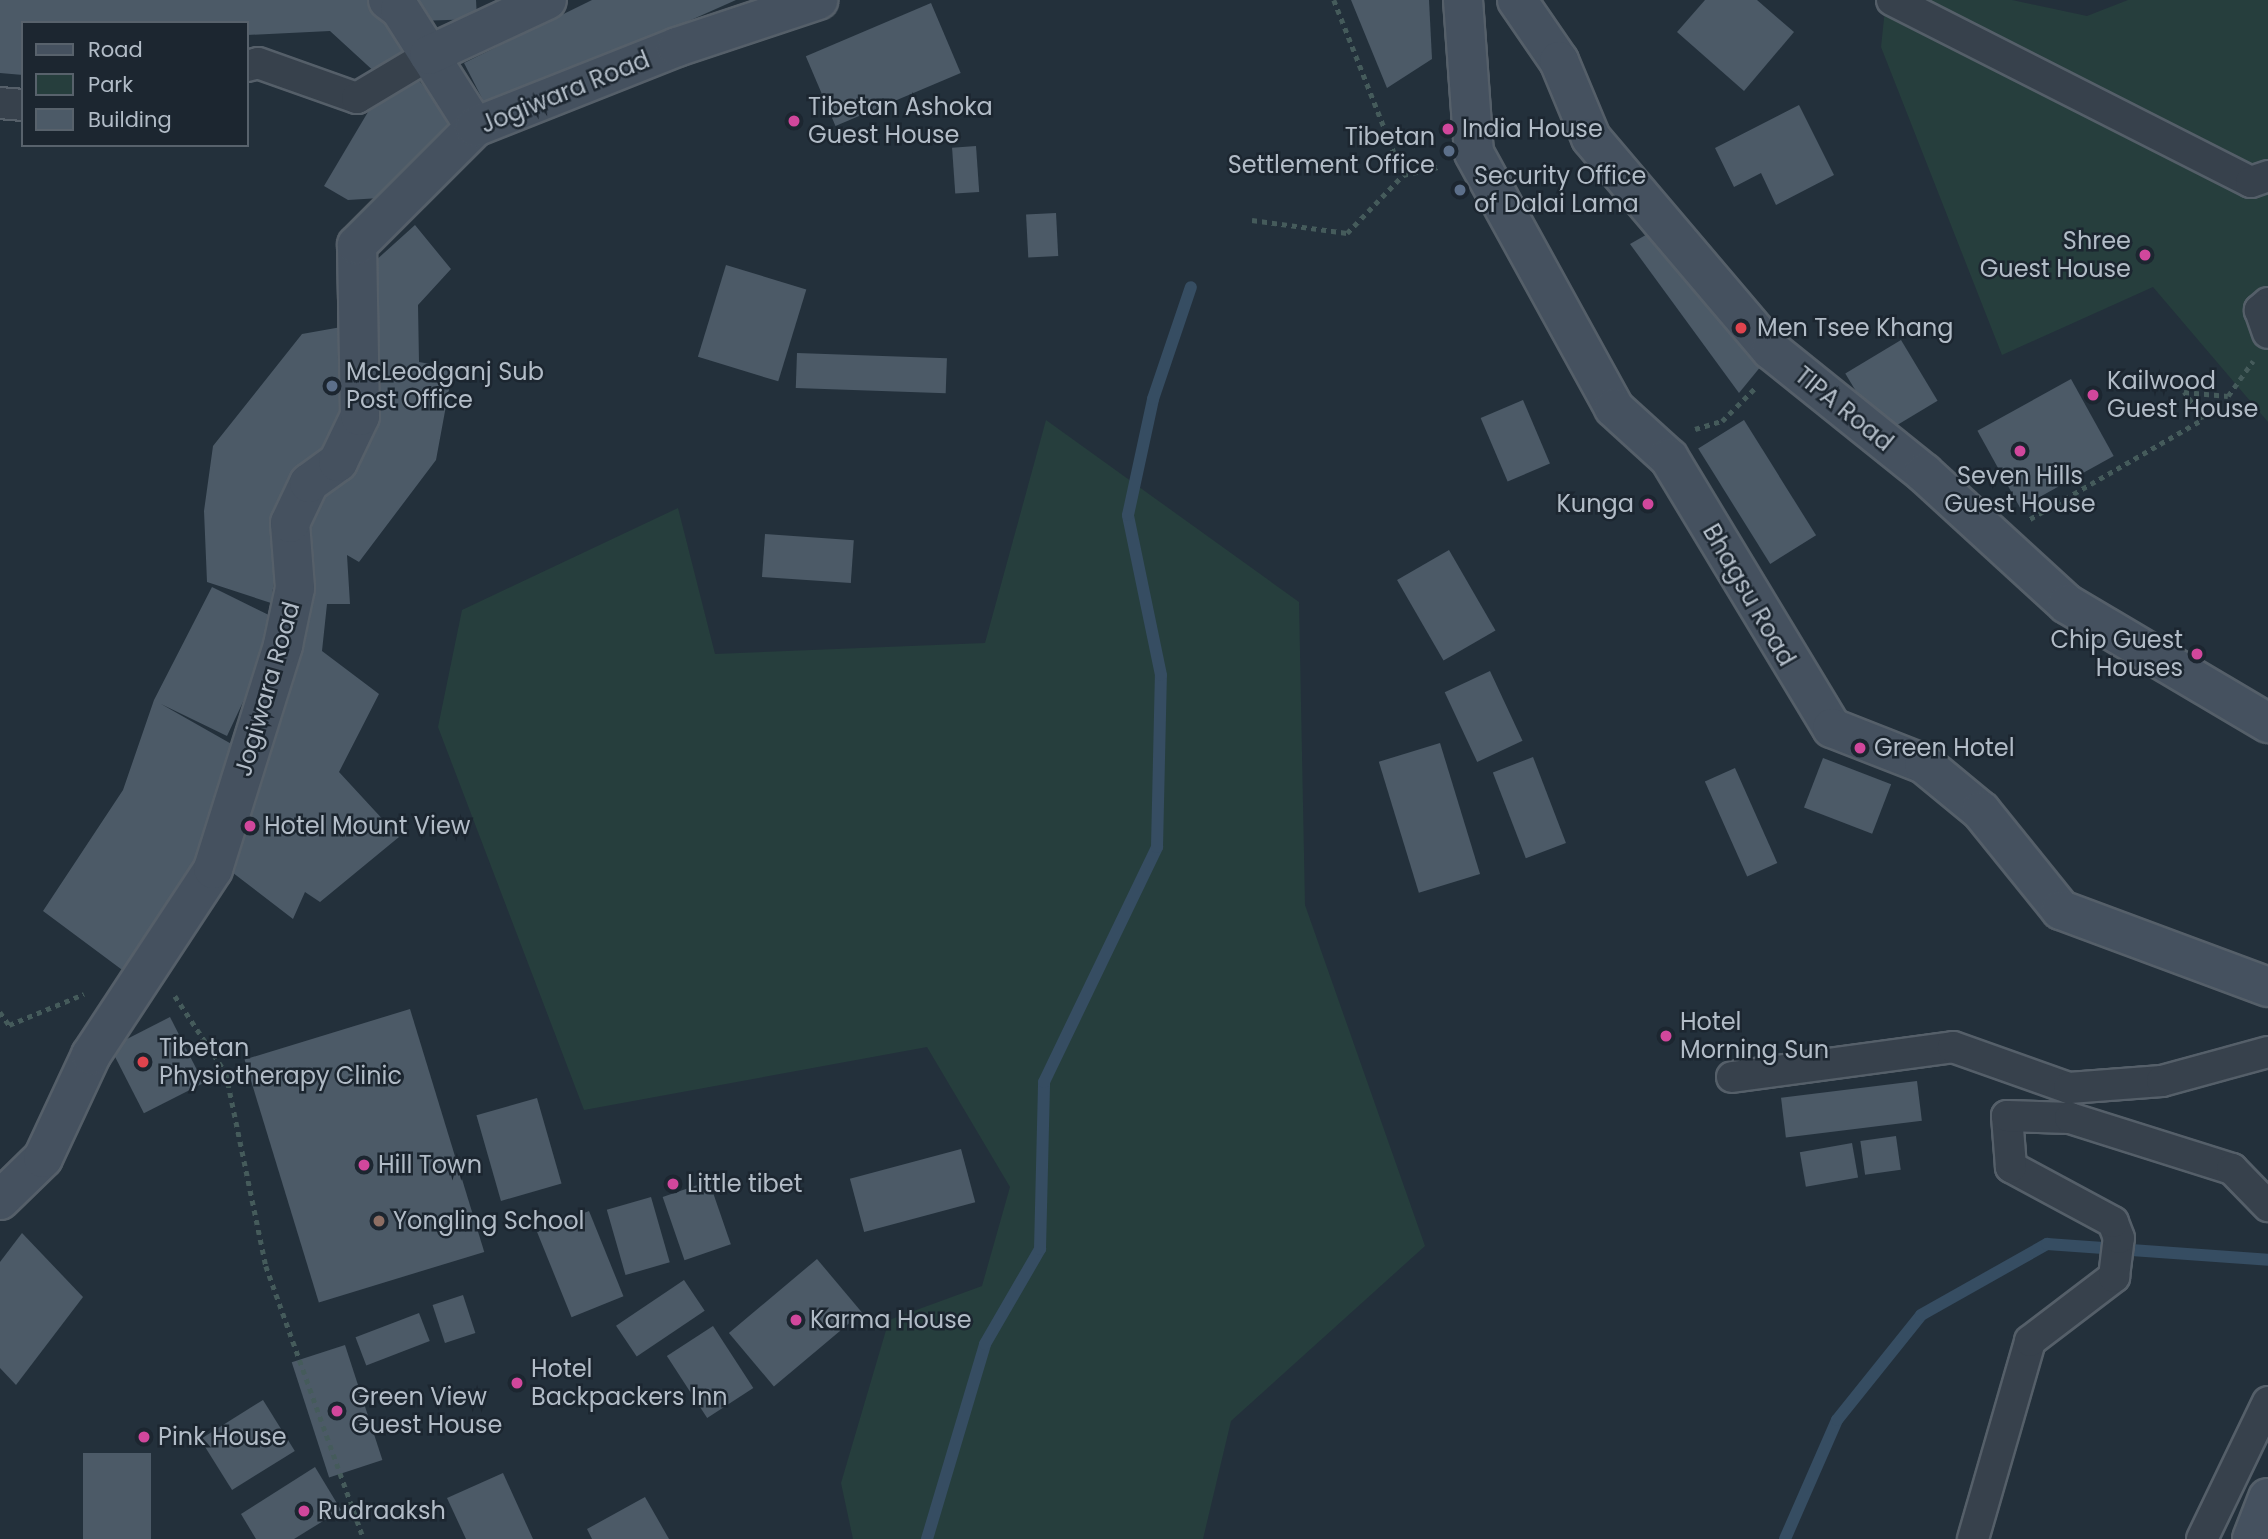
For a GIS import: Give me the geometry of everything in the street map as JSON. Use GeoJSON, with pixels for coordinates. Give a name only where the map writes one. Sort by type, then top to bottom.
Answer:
{"type":"FeatureCollection","features":[{"type":"Feature","properties":{"kind":"street"},"geometry":{"type":"LineString","coordinates":[[388,0],[429,55],[475,127]]}},
{"type":"Feature","properties":{"kind":"street"},"geometry":{"type":"LineString","coordinates":[[248,65],[257,63],[357,98],[429,55],[547,0]]}},
{"type":"Feature","properties":{"kind":"street","name":"Jogiwara Road"},"geometry":{"type":"LineString","coordinates":[[0,1200],[43,1158],[91,1055],[155,966],[213,869],[283,645],[295,588],[290,523],[309,483],[338,462],[360,416],[358,245],[475,127],[677,47],[818,0]]}},
{"type":"Feature","properties":{"kind":"street","name":"Bhagsu Road"},"geometry":{"type":"LineString","coordinates":[[1463,0],[1474,153],[1614,408],[1669,458],[1832,728],[1924,764],[1980,811],[2061,910],[2268,986]]}},
{"type":"Feature","properties":{"kind":"street","name":"TIPA Road"},"geometry":{"type":"LineString","coordinates":[[1517,0],[1559,61],[1591,138],[1783,360],[1996,539],[2067,604],[2268,723]]}},
{"type":"Feature","properties":{"kind":"street"},"geometry":{"type":"LineString","coordinates":[[1892,0],[2251,182],[2268,176]]}},
{"type":"Feature","properties":{"kind":"street"},"geometry":{"type":"LineString","coordinates":[[0,103],[21,105]]}},
{"type":"Feature","properties":{"kind":"street"},"geometry":{"type":"LineString","coordinates":[[2264,342],[2260,310],[2268,303]]}},
{"type":"Feature","properties":{"kind":"street"},"geometry":{"type":"LineString","coordinates":[[1732,1077],[1953,1047],[2069,1088],[2162,1081],[2268,1052]]}},
{"type":"Feature","properties":{"kind":"street"},"geometry":{"type":"LineString","coordinates":[[1973,1539],[2030,1341],[2114,1278],[2119,1238],[2113,1222],[2011,1167],[2007,1116],[2070,1118],[2232,1169],[2268,1206]]}},
{"type":"Feature","properties":{"kind":"street"},"geometry":{"type":"LineString","coordinates":[[2202,1539],[2268,1402]]}},
{"type":"Feature","properties":{"kind":"street"},"geometry":{"type":"LineString","coordinates":[[2252,1539],[2268,1498]]}},
{"type":"Feature","properties":{"kind":"path"},"geometry":{"type":"LineString","coordinates":[[1334,0],[1402,175]]}},
{"type":"Feature","properties":{"kind":"path"},"geometry":{"type":"LineString","coordinates":[[1252,220],[1347,233],[1402,175],[1474,153]]}},
{"type":"Feature","properties":{"kind":"path"},"geometry":{"type":"LineString","coordinates":[[1996,539],[2203,419],[2184,392],[2228,396],[2264,342]]}},
{"type":"Feature","properties":{"kind":"path"},"geometry":{"type":"LineString","coordinates":[[1688,430],[1721,421],[1783,360]]}},
{"type":"Feature","properties":{"kind":"path"},"geometry":{"type":"LineString","coordinates":[[155,966],[226,1073],[266,1266],[364,1539]]}},
{"type":"Feature","properties":{"kind":"path"},"geometry":{"type":"LineString","coordinates":[[0,1012],[9,1025],[90,991]]}},
{"type":"Feature","properties":{"kind":"green space"},"geometry":{"type":"Polygon","coordinates":[[[1886,0],[2012,0],[2087,16],[2128,0],[2268,0],[2268,422],[2153,287],[2002,355],[1881,47],[1886,0]]]}},
{"type":"Feature","properties":{"kind":"green space"},"geometry":{"type":"Polygon","coordinates":[[[1046,420],[1299,602],[1305,905],[1425,1246],[1231,1421],[1203,1539],[853,1539],[841,1483],[889,1320],[982,1286],[1010,1187],[927,1047],[584,1110],[438,727],[462,610],[678,508],[715,654],[985,643],[1046,420]]]}},
{"type":"Feature","properties":{"kind":"building"},"geometry":{"type":"Polygon","coordinates":[[[0,0],[372,0],[408,57],[378,75],[330,31],[248,35],[248,21],[21,21],[21,75],[0,73],[0,0]]]}},
{"type":"Feature","properties":{"kind":"building"},"geometry":{"type":"Polygon","coordinates":[[[396,0],[476,0],[477,19],[418,21],[396,0]]]}},
{"type":"Feature","properties":{"kind":"building"},"geometry":{"type":"Polygon","coordinates":[[[592,0],[736,0],[488,110],[464,63],[592,0]]]}},
{"type":"Feature","properties":{"kind":"building"},"geometry":{"type":"Polygon","coordinates":[[[1351,0],[1429,0],[1432,59],[1387,88],[1351,0]]]}},
{"type":"Feature","properties":{"kind":"building"},"geometry":{"type":"Polygon","coordinates":[[[1705,0],[1757,0],[1794,32],[1744,91],[1677,32],[1705,0]]]}},
{"type":"Feature","properties":{"kind":"building"},"geometry":{"type":"Polygon","coordinates":[[[931,3],[961,73],[836,126],[806,56],[931,3]]]}},
{"type":"Feature","properties":{"kind":"building"},"geometry":{"type":"Polygon","coordinates":[[[414,74],[456,127],[380,198],[348,200],[324,186],[384,85],[414,74]]]}},
{"type":"Feature","properties":{"kind":"building"},"geometry":{"type":"Polygon","coordinates":[[[1799,105],[1834,175],[1776,205],[1761,173],[1734,187],[1715,148],[1799,105]]]}},
{"type":"Feature","properties":{"kind":"building"},"geometry":{"type":"Polygon","coordinates":[[[976,146],[979,192],[955,194],[952,148],[976,146]]]}},
{"type":"Feature","properties":{"kind":"building"},"geometry":{"type":"Polygon","coordinates":[[[1056,213],[1058,256],[1028,258],[1026,215],[1056,213]]]}},
{"type":"Feature","properties":{"kind":"building"},"geometry":{"type":"Polygon","coordinates":[[[415,225],[451,269],[418,305],[419,362],[453,368],[436,460],[359,562],[347,555],[350,604],[327,604],[322,651],[379,694],[339,772],[399,837],[320,902],[305,892],[293,919],[224,866],[300,525],[368,444],[382,376],[369,310],[374,262],[415,225]]]}},
{"type":"Feature","properties":{"kind":"building"},"geometry":{"type":"Polygon","coordinates":[[[1658,228],[1766,360],[1739,393],[1630,244],[1658,228]]]}},
{"type":"Feature","properties":{"kind":"building"},"geometry":{"type":"Polygon","coordinates":[[[726,265],[806,290],[778,381],[698,357],[726,265]]]}},
{"type":"Feature","properties":{"kind":"building"},"geometry":{"type":"Polygon","coordinates":[[[347,326],[351,409],[284,508],[271,603],[207,582],[204,511],[213,446],[302,334],[347,326]]]}},
{"type":"Feature","properties":{"kind":"building"},"geometry":{"type":"Polygon","coordinates":[[[1901,340],[1938,401],[1882,434],[1845,373],[1901,340]]]}},
{"type":"Feature","properties":{"kind":"building"},"geometry":{"type":"Polygon","coordinates":[[[797,353],[947,358],[946,393],[796,388],[797,353]]]}},
{"type":"Feature","properties":{"kind":"building"},"geometry":{"type":"Polygon","coordinates":[[[2071,379],[2114,456],[2020,508],[1977,431],[2071,379]]]}},
{"type":"Feature","properties":{"kind":"building"},"geometry":{"type":"Polygon","coordinates":[[[1523,400],[1550,464],[1508,481],[1481,418],[1523,400]]]}},
{"type":"Feature","properties":{"kind":"building"},"geometry":{"type":"Polygon","coordinates":[[[1744,420],[1816,535],[1770,564],[1698,449],[1744,420]]]}},
{"type":"Feature","properties":{"kind":"building"},"geometry":{"type":"Polygon","coordinates":[[[765,534],[854,540],[851,583],[762,577],[765,534]]]}},
{"type":"Feature","properties":{"kind":"building"},"geometry":{"type":"Polygon","coordinates":[[[1449,550],[1496,631],[1444,661],[1397,580],[1449,550]]]}},
{"type":"Feature","properties":{"kind":"building"},"geometry":{"type":"Polygon","coordinates":[[[212,587],[281,621],[227,736],[161,704],[235,746],[206,848],[133,978],[43,911],[123,790],[154,700],[212,587]]]}},
{"type":"Feature","properties":{"kind":"building"},"geometry":{"type":"Polygon","coordinates":[[[1490,671],[1523,741],[1477,762],[1445,692],[1490,671]]]}},
{"type":"Feature","properties":{"kind":"building"},"geometry":{"type":"Polygon","coordinates":[[[1440,743],[1480,874],[1419,893],[1379,762],[1440,743]]]}},
{"type":"Feature","properties":{"kind":"building"},"geometry":{"type":"Polygon","coordinates":[[[1533,757],[1566,843],[1526,858],[1493,772],[1533,757]]]}},
{"type":"Feature","properties":{"kind":"building"},"geometry":{"type":"Polygon","coordinates":[[[1823,758],[1891,784],[1872,834],[1804,807],[1823,758]]]}},
{"type":"Feature","properties":{"kind":"building"},"geometry":{"type":"Polygon","coordinates":[[[1735,768],[1777,863],[1747,876],[1705,781],[1735,768]]]}},
{"type":"Feature","properties":{"kind":"building"},"geometry":{"type":"Polygon","coordinates":[[[410,1009],[484,1252],[319,1302],[245,1060],[410,1009]]]}},
{"type":"Feature","properties":{"kind":"building"},"geometry":{"type":"Polygon","coordinates":[[[170,1017],[204,1083],[144,1113],[110,1047],[170,1017]]]}},
{"type":"Feature","properties":{"kind":"building"},"geometry":{"type":"Polygon","coordinates":[[[1917,1081],[1922,1121],[1786,1137],[1781,1098],[1917,1081]]]}},
{"type":"Feature","properties":{"kind":"building"},"geometry":{"type":"Polygon","coordinates":[[[537,1098],[562,1184],[501,1201],[476,1115],[537,1098]]]}},
{"type":"Feature","properties":{"kind":"building"},"geometry":{"type":"Polygon","coordinates":[[[1896,1136],[1901,1170],[1865,1175],[1860,1141],[1896,1136]]]}},
{"type":"Feature","properties":{"kind":"building"},"geometry":{"type":"Polygon","coordinates":[[[1852,1143],[1858,1177],[1806,1187],[1800,1152],[1852,1143]]]}},
{"type":"Feature","properties":{"kind":"building"},"geometry":{"type":"Polygon","coordinates":[[[961,1149],[975,1202],[864,1232],[850,1179],[961,1149]]]}},
{"type":"Feature","properties":{"kind":"building"},"geometry":{"type":"Polygon","coordinates":[[[709,1181],[731,1244],[684,1260],[663,1197],[709,1181]]]}},
{"type":"Feature","properties":{"kind":"building"},"geometry":{"type":"Polygon","coordinates":[[[651,1197],[670,1262],[626,1275],[607,1210],[651,1197]]]}},
{"type":"Feature","properties":{"kind":"building"},"geometry":{"type":"Polygon","coordinates":[[[589,1211],[623,1296],[572,1317],[537,1232],[589,1211]]]}},
{"type":"Feature","properties":{"kind":"building"},"geometry":{"type":"Polygon","coordinates":[[[22,1233],[83,1297],[16,1385],[0,1368],[0,1262],[22,1233]]]}},
{"type":"Feature","properties":{"kind":"building"},"geometry":{"type":"Polygon","coordinates":[[[817,1259],[862,1313],[774,1387],[729,1333],[817,1259]]]}},
{"type":"Feature","properties":{"kind":"building"},"geometry":{"type":"Polygon","coordinates":[[[684,1280],[705,1311],[637,1357],[616,1326],[684,1280]]]}},
{"type":"Feature","properties":{"kind":"building"},"geometry":{"type":"Polygon","coordinates":[[[463,1295],[475,1333],[445,1343],[433,1305],[463,1295]]]}},
{"type":"Feature","properties":{"kind":"building"},"geometry":{"type":"Polygon","coordinates":[[[419,1313],[430,1341],[366,1365],[356,1337],[419,1313]]]}},
{"type":"Feature","properties":{"kind":"building"},"geometry":{"type":"Polygon","coordinates":[[[713,1326],[753,1388],[707,1418],[667,1356],[713,1326]]]}},
{"type":"Feature","properties":{"kind":"building","name":"Green View Guest House"},"geometry":{"type":"Polygon","coordinates":[[[345,1345],[382,1460],[329,1477],[292,1362],[345,1345]]]}},
{"type":"Feature","properties":{"kind":"building"},"geometry":{"type":"Polygon","coordinates":[[[263,1400],[295,1451],[232,1490],[200,1439],[263,1400]]]}},
{"type":"Feature","properties":{"kind":"building"},"geometry":{"type":"Polygon","coordinates":[[[83,1453],[151,1453],[151,1539],[83,1539],[83,1453]]]}},
{"type":"Feature","properties":{"kind":"building"},"geometry":{"type":"Polygon","coordinates":[[[315,1467],[341,1510],[294,1539],[256,1539],[241,1514],[315,1467]]]}},
{"type":"Feature","properties":{"kind":"building"},"geometry":{"type":"Polygon","coordinates":[[[503,1473],[533,1539],[466,1539],[447,1498],[503,1473]]]}},
{"type":"Feature","properties":{"kind":"building"},"geometry":{"type":"Polygon","coordinates":[[[645,1497],[669,1539],[592,1539],[587,1529],[645,1497]]]}},
{"type":"Feature","properties":{"kind":"waterway"},"geometry":{"type":"LineString","coordinates":[[927,1539],[985,1344],[1040,1249],[1044,1082],[1157,847],[1161,675],[1128,515],[1153,399],[1191,287]]}},
{"type":"Feature","properties":{"kind":"waterway"},"geometry":{"type":"LineString","coordinates":[[1785,1539],[1837,1420],[1921,1315],[2047,1244],[2268,1260]]}},
{"type":"Feature","properties":{"kind":"place","name":"Tibetan Ashoka Guest House"},"geometry":{"type":"Point","coordinates":[794,121]}},
{"type":"Feature","properties":{"kind":"place","name":"India House"},"geometry":{"type":"Point","coordinates":[1448,129]}},
{"type":"Feature","properties":{"kind":"place","name":"Tibetan Settlement Office"},"geometry":{"type":"Point","coordinates":[1449,151]}},
{"type":"Feature","properties":{"kind":"place","name":"Security Office of Dalai Lama"},"geometry":{"type":"Point","coordinates":[1460,190]}},
{"type":"Feature","properties":{"kind":"place","name":"Shree Guest House"},"geometry":{"type":"Point","coordinates":[2145,255]}},
{"type":"Feature","properties":{"kind":"place","name":"Men Tsee Khang"},"geometry":{"type":"Point","coordinates":[1741,328]}},
{"type":"Feature","properties":{"kind":"place","name":"McLeodganj Sub Post Office"},"geometry":{"type":"Point","coordinates":[332,386]}},
{"type":"Feature","properties":{"kind":"place","name":"Kailwood Guest House"},"geometry":{"type":"Point","coordinates":[2093,395]}},
{"type":"Feature","properties":{"kind":"place","name":"Seven Hills Guest House"},"geometry":{"type":"Point","coordinates":[2020,451]}},
{"type":"Feature","properties":{"kind":"place","name":"Kunga"},"geometry":{"type":"Point","coordinates":[1648,504]}},
{"type":"Feature","properties":{"kind":"place","name":"Chip Guest Houses"},"geometry":{"type":"Point","coordinates":[2197,654]}},
{"type":"Feature","properties":{"kind":"place","name":"Green Hotel"},"geometry":{"type":"Point","coordinates":[1860,748]}},
{"type":"Feature","properties":{"kind":"place","name":"Hotel Mount View"},"geometry":{"type":"Point","coordinates":[250,826]}},
{"type":"Feature","properties":{"kind":"place","name":"Hotel Morning Sun"},"geometry":{"type":"Point","coordinates":[1666,1036]}},
{"type":"Feature","properties":{"kind":"place","name":"Tibetan Physiotherapy Clinic"},"geometry":{"type":"Point","coordinates":[143,1062]}},
{"type":"Feature","properties":{"kind":"place","name":"Hill Town"},"geometry":{"type":"Point","coordinates":[364,1165]}},
{"type":"Feature","properties":{"kind":"place","name":"Little tibet"},"geometry":{"type":"Point","coordinates":[673,1184]}},
{"type":"Feature","properties":{"kind":"place","name":"Yongling School"},"geometry":{"type":"Point","coordinates":[379,1221]}},
{"type":"Feature","properties":{"kind":"place","name":"Karma House"},"geometry":{"type":"Point","coordinates":[796,1320]}},
{"type":"Feature","properties":{"kind":"place","name":"Hotel Backpackers Inn"},"geometry":{"type":"Point","coordinates":[517,1383]}},
{"type":"Feature","properties":{"kind":"place","name":"Green View Guest House"},"geometry":{"type":"Point","coordinates":[337,1411]}},
{"type":"Feature","properties":{"kind":"place","name":"Pink House"},"geometry":{"type":"Point","coordinates":[144,1437]}},
{"type":"Feature","properties":{"kind":"place","name":"Rudraaksh"},"geometry":{"type":"Point","coordinates":[304,1511]}}]}
